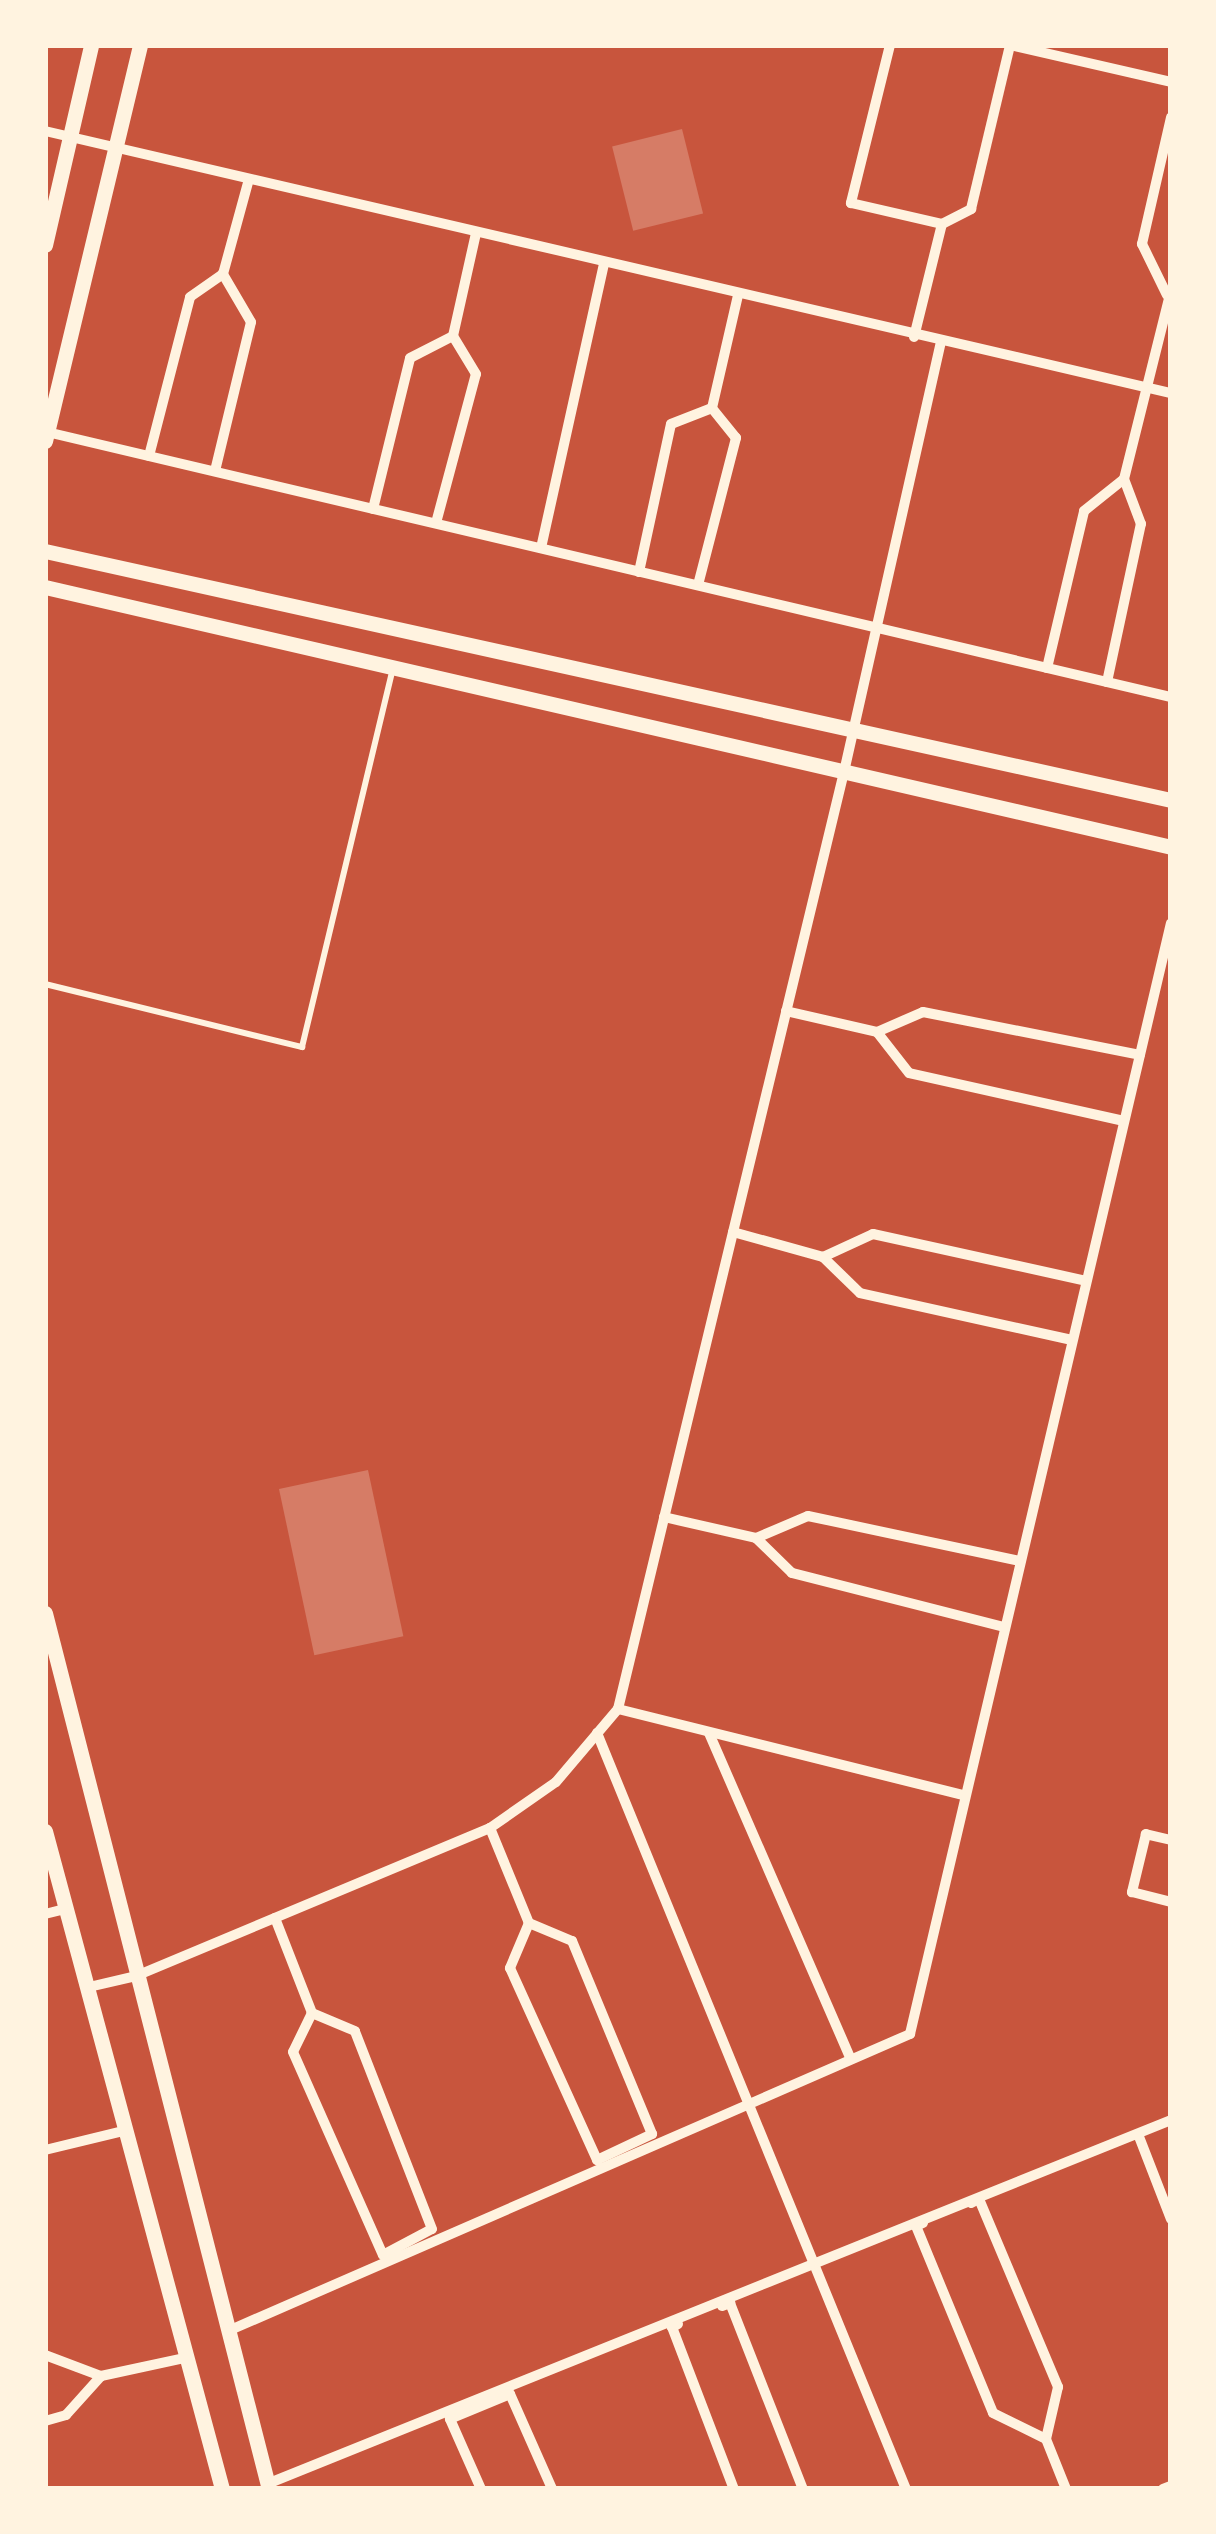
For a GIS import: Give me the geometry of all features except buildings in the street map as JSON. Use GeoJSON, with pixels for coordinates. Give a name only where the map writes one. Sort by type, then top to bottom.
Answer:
{"type":"FeatureCollection","features":[{"type":"Feature","properties":{"kind":"street"},"geometry":{"type":"LineString","coordinates":[[45,245],[91,45]]}},
{"type":"Feature","properties":{"kind":"street"},"geometry":{"type":"LineString","coordinates":[[140,45],[46,437],[148,456],[1171,697]]}},
{"type":"Feature","properties":{"kind":"street"},"geometry":{"type":"LineString","coordinates":[[890,45],[851,203],[942,224],[971,208],[1010,45],[1171,82]]}},
{"type":"Feature","properties":{"kind":"street"},"geometry":{"type":"LineString","coordinates":[[1107,682],[1142,524],[1124,479],[1169,292],[1142,244],[1171,117]]}},
{"type":"Feature","properties":{"kind":"street"},"geometry":{"type":"LineString","coordinates":[[45,132],[941,343],[1171,393]]}},
{"type":"Feature","properties":{"kind":"street"},"geometry":{"type":"LineString","coordinates":[[148,456],[190,298],[223,274],[249,180]]}},
{"type":"Feature","properties":{"kind":"street"},"geometry":{"type":"LineString","coordinates":[[914,336],[942,224]]}},
{"type":"Feature","properties":{"kind":"street"},"geometry":{"type":"LineString","coordinates":[[436,524],[476,374],[452,336],[476,233]]}},
{"type":"Feature","properties":{"kind":"street"},"geometry":{"type":"LineString","coordinates":[[541,548],[604,263]]}},
{"type":"Feature","properties":{"kind":"street"},"geometry":{"type":"LineString","coordinates":[[215,472],[251,322],[223,274]]}},
{"type":"Feature","properties":{"kind":"street"},"geometry":{"type":"LineString","coordinates":[[712,408],[738,295]]}},
{"type":"Feature","properties":{"kind":"street"},"geometry":{"type":"LineString","coordinates":[[373,509],[410,358],[452,336]]}},
{"type":"Feature","properties":{"kind":"street"},"geometry":{"type":"LineString","coordinates":[[89,1987],[136,1976],[490,1828],[556,1782],[618,1709],[844,772],[941,343]]}},
{"type":"Feature","properties":{"kind":"street"},"geometry":{"type":"LineString","coordinates":[[639,572],[671,424],[712,408]]}},
{"type":"Feature","properties":{"kind":"street"},"geometry":{"type":"LineString","coordinates":[[698,585],[736,438],[712,408]]}},
{"type":"Feature","properties":{"kind":"street"},"geometry":{"type":"LineString","coordinates":[[1048,668],[1084,511],[1124,479]]}},
{"type":"Feature","properties":{"kind":"street"},"geometry":{"type":"LineString","coordinates":[[45,550],[1171,800]]}},
{"type":"Feature","properties":{"kind":"street"},"geometry":{"type":"LineString","coordinates":[[45,588],[1171,847]]}},
{"type":"Feature","properties":{"kind":"street"},"geometry":{"type":"LineString","coordinates":[[228,2330],[910,2034],[1171,923]]}},
{"type":"Feature","properties":{"kind":"street"},"geometry":{"type":"LineString","coordinates":[[786,1011],[877,1032],[922,1012],[1140,1055]]}},
{"type":"Feature","properties":{"kind":"street"},"geometry":{"type":"LineString","coordinates":[[877,1032],[909,1074],[1124,1122]]}},
{"type":"Feature","properties":{"kind":"street"},"geometry":{"type":"LineString","coordinates":[[733,1232],[823,1256],[860,1293],[1072,1340]]}},
{"type":"Feature","properties":{"kind":"street"},"geometry":{"type":"LineString","coordinates":[[823,1256],[873,1234],[1086,1282]]}},
{"type":"Feature","properties":{"kind":"street"},"geometry":{"type":"LineString","coordinates":[[756,1538],[808,1516],[1019,1561]]}},
{"type":"Feature","properties":{"kind":"street"},"geometry":{"type":"LineString","coordinates":[[664,1517],[756,1538],[792,1573],[1004,1627]]}},
{"type":"Feature","properties":{"kind":"street"},"geometry":{"type":"LineString","coordinates":[[45,1613],[268,2487],[1171,2120]]}},
{"type":"Feature","properties":{"kind":"street"},"geometry":{"type":"LineString","coordinates":[[618,1709],[964,1795]]}},
{"type":"Feature","properties":{"kind":"street"},"geometry":{"type":"LineString","coordinates":[[598,1733],[906,2489]]}},
{"type":"Feature","properties":{"kind":"street"},"geometry":{"type":"LineString","coordinates":[[709,1733],[850,2058]]}},
{"type":"Feature","properties":{"kind":"street"},"geometry":{"type":"LineString","coordinates":[[490,1828],[530,1922],[572,1941],[652,2134],[597,2160],[510,1968],[530,1922]]}},
{"type":"Feature","properties":{"kind":"street"},"geometry":{"type":"LineString","coordinates":[[45,1831],[222,2489]]}},
{"type":"Feature","properties":{"kind":"street"},"geometry":{"type":"LineString","coordinates":[[1171,1840],[1146,1834],[1132,1892],[1171,1902]]}},
{"type":"Feature","properties":{"kind":"street"},"geometry":{"type":"LineString","coordinates":[[45,1914],[65,1909]]}},
{"type":"Feature","properties":{"kind":"street"},"geometry":{"type":"LineString","coordinates":[[275,1918],[312,2014],[293,2052],[383,2255],[432,2229],[356,2031],[312,2014]]}},
{"type":"Feature","properties":{"kind":"street"},"geometry":{"type":"LineString","coordinates":[[45,2150],[123,2132]]}},
{"type":"Feature","properties":{"kind":"street"},"geometry":{"type":"LineString","coordinates":[[1138,2134],[1171,2219]]}},
{"type":"Feature","properties":{"kind":"street"},"geometry":{"type":"LineString","coordinates":[[1046,2439],[993,2414],[916,2226],[979,2200],[1058,2387],[1046,2439],[1066,2489]]}},
{"type":"Feature","properties":{"kind":"street"},"geometry":{"type":"LineString","coordinates":[[734,2489],[672,2327],[730,2303],[804,2489]]}},
{"type":"Feature","properties":{"kind":"street"},"geometry":{"type":"LineString","coordinates":[[45,2356],[101,2376],[185,2358]]}},
{"type":"Feature","properties":{"kind":"street"},"geometry":{"type":"LineString","coordinates":[[45,2420],[66,2415],[101,2376]]}},
{"type":"Feature","properties":{"kind":"street"},"geometry":{"type":"LineString","coordinates":[[481,2489],[450,2419],[510,2394],[552,2489]]}},
{"type":"Feature","properties":{"kind":"street"},"geometry":{"type":"LineString","coordinates":[[1163,2489],[1171,2486]]}},
{"type":"Feature","properties":{"kind":"lane"},"geometry":{"type":"LineString","coordinates":[[45,984],[302,1046],[394,668]]}}]}
